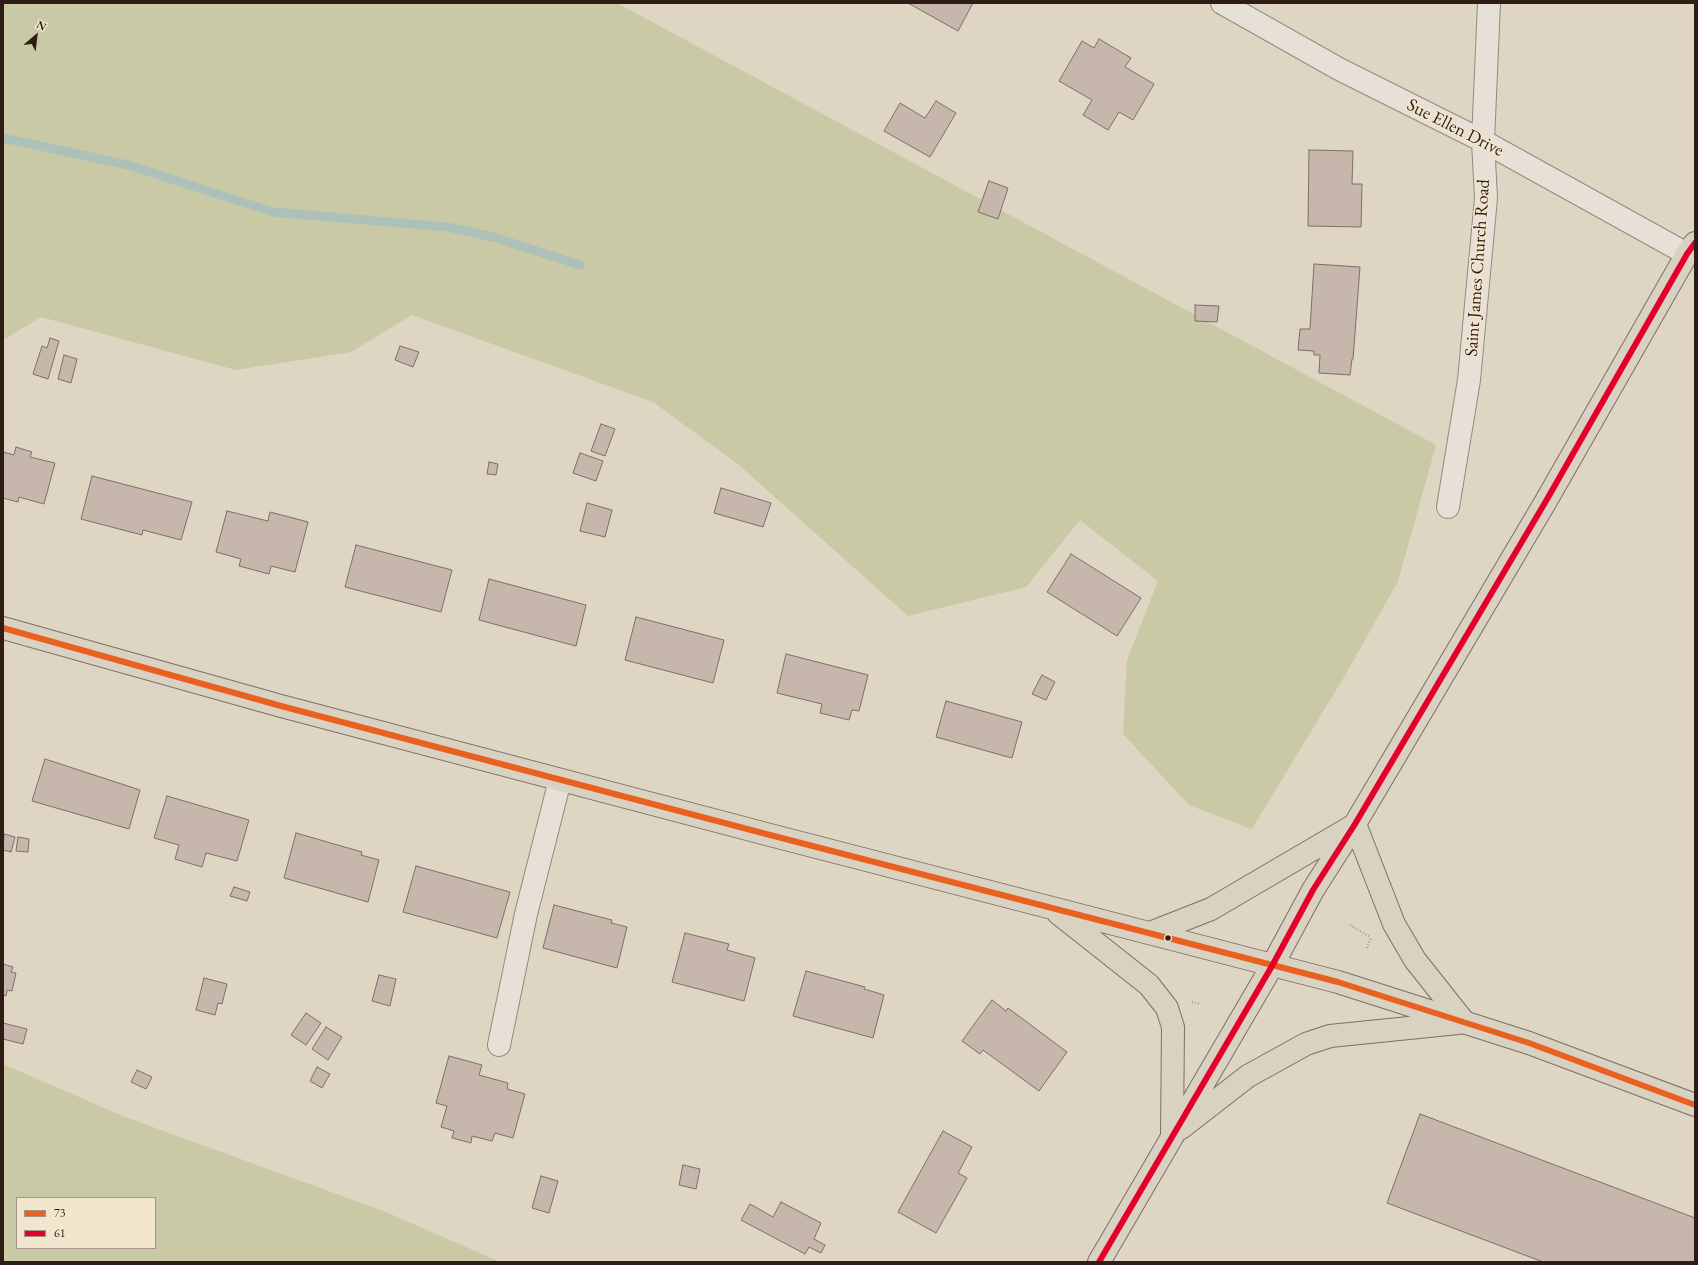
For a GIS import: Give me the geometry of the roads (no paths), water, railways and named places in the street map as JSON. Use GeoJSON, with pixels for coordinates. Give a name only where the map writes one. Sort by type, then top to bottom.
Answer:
{"type":"FeatureCollection","features":[{"type":"Feature","properties":{"kind":"main road"},"geometry":{"type":"LineString","coordinates":[[1099,1262],[1272,966],[1313,890],[1355,824],[1546,501],[1691,249],[1695,230]]}},
{"type":"Feature","properties":{"kind":"main road"},"geometry":{"type":"LineString","coordinates":[[3,628],[281,706],[1382,995],[1529,1043],[1695,1105]]}},
{"type":"Feature","properties":{"kind":"main road"},"geometry":{"type":"LineString","coordinates":[[1150,933],[1211,909],[1355,824]]}},
{"type":"Feature","properties":{"kind":"main road"},"geometry":{"type":"LineString","coordinates":[[1355,824],[1394,924],[1415,960],[1465,1023]]}},
{"type":"Feature","properties":{"kind":"main road"},"geometry":{"type":"LineString","coordinates":[[1051,908],[1149,985],[1167,1008],[1173,1027],[1172,1135]]}},
{"type":"Feature","properties":{"kind":"main road"},"geometry":{"type":"LineString","coordinates":[[1172,1135],[1248,1076],[1306,1044],[1330,1036],[1465,1023]]}},
{"type":"Feature","properties":{"kind":"street","name":"Sue Ellen Drive"},"geometry":{"type":"LineString","coordinates":[[1222,3],[1339,69],[1483,141],[1691,249]]}},
{"type":"Feature","properties":{"kind":"street","name":"Saint James Church Road"},"geometry":{"type":"LineString","coordinates":[[1448,507],[1469,380],[1486,198],[1483,141],[1489,3]]}},
{"type":"Feature","properties":{"kind":"street"},"geometry":{"type":"LineString","coordinates":[[499,1046],[526,914],[560,780]]}},
{"type":"Feature","properties":{"kind":"waterway"},"geometry":{"type":"LineString","coordinates":[[3,138],[128,165],[273,212],[447,227],[493,237],[580,265]]}}]}
